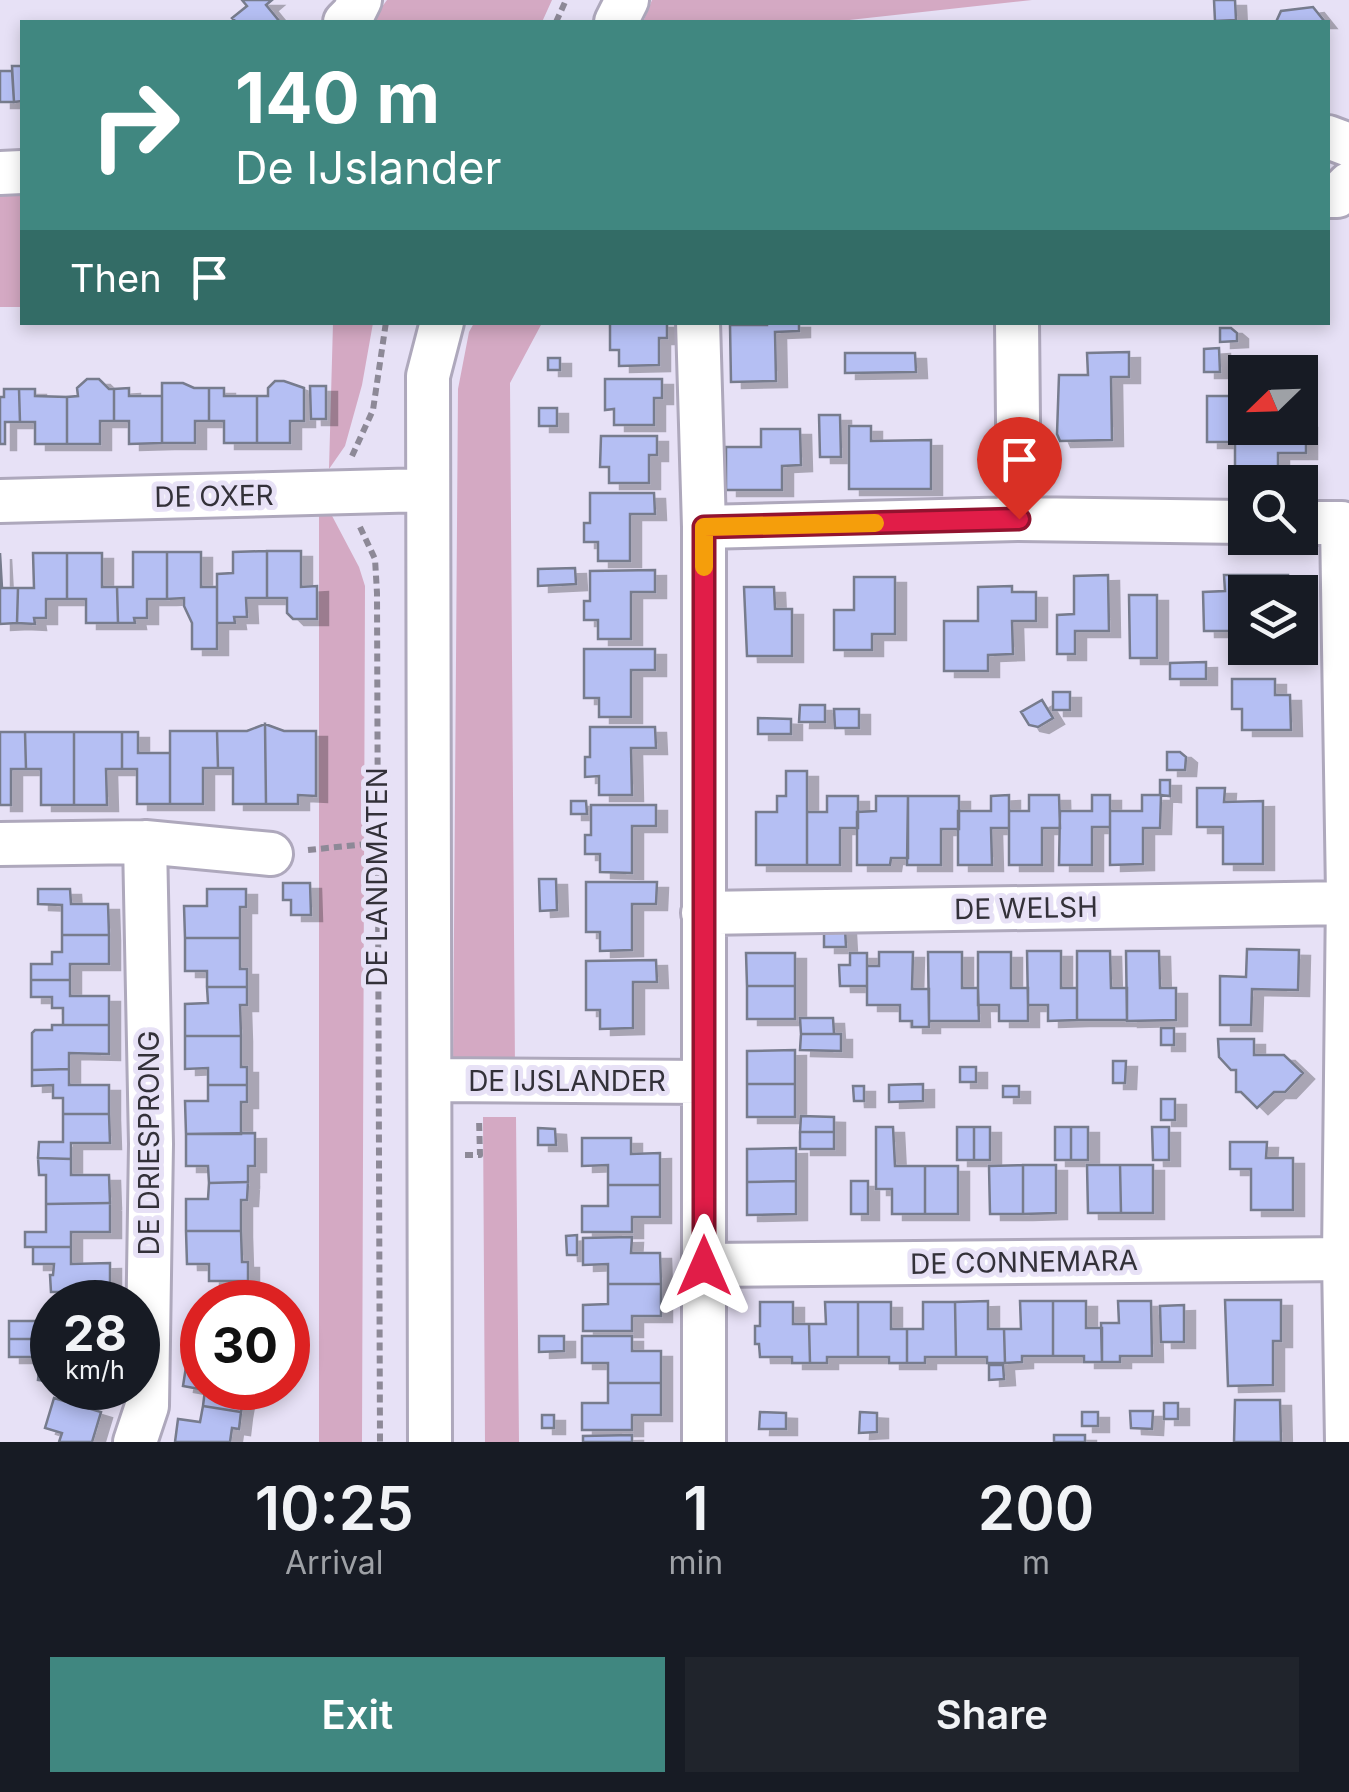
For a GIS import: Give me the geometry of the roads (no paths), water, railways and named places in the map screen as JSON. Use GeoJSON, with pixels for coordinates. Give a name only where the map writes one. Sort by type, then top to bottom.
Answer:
{"type":"FeatureCollection","features":[{"type":"Feature","properties":{"kind":"street","name":"DE LANDMATEN"},"geometry":{"type":"LineString","coordinates":[[430,1442],[428,376],[441,325]]}},
{"type":"Feature","properties":{"kind":"street","name":"DE IJSLANDER"},"geometry":{"type":"LineString","coordinates":[[698,325],[704,527],[704,1442]]}},
{"type":"Feature","properties":{"kind":"street"},"geometry":{"type":"LineString","coordinates":[[1017,325],[1019,519]]}},
{"type":"Feature","properties":{"kind":"street","name":"DE OXER"},"geometry":{"type":"LineString","coordinates":[[0,501],[428,490]]}},
{"type":"Feature","properties":{"kind":"street"},"geometry":{"type":"LineString","coordinates":[[704,527],[1019,519],[1228,522]]}},
{"type":"Feature","properties":{"kind":"street"},"geometry":{"type":"LineString","coordinates":[[1318,523],[1342,523],[1348,903],[1344,1259],[1348,1442]]}},
{"type":"Feature","properties":{"kind":"street"},"geometry":{"type":"LineString","coordinates":[[0,844],[145,842],[272,854]]}},
{"type":"Feature","properties":{"kind":"street","name":"DE DRIESPRONG"},"geometry":{"type":"LineString","coordinates":[[135,1442],[147,1406],[151,1144],[145,842]]}},
{"type":"Feature","properties":{"kind":"street","name":"DE WELSH"},"geometry":{"type":"LineString","coordinates":[[704,913],[1348,903]]}},
{"type":"Feature","properties":{"kind":"street","name":"DE IJSLANDER"},"geometry":{"type":"LineString","coordinates":[[430,1080],[704,1082]]}},
{"type":"Feature","properties":{"kind":"street","name":"DE CONNEMARA"},"geometry":{"type":"LineString","coordinates":[[704,1266],[1344,1259]]}}]}
